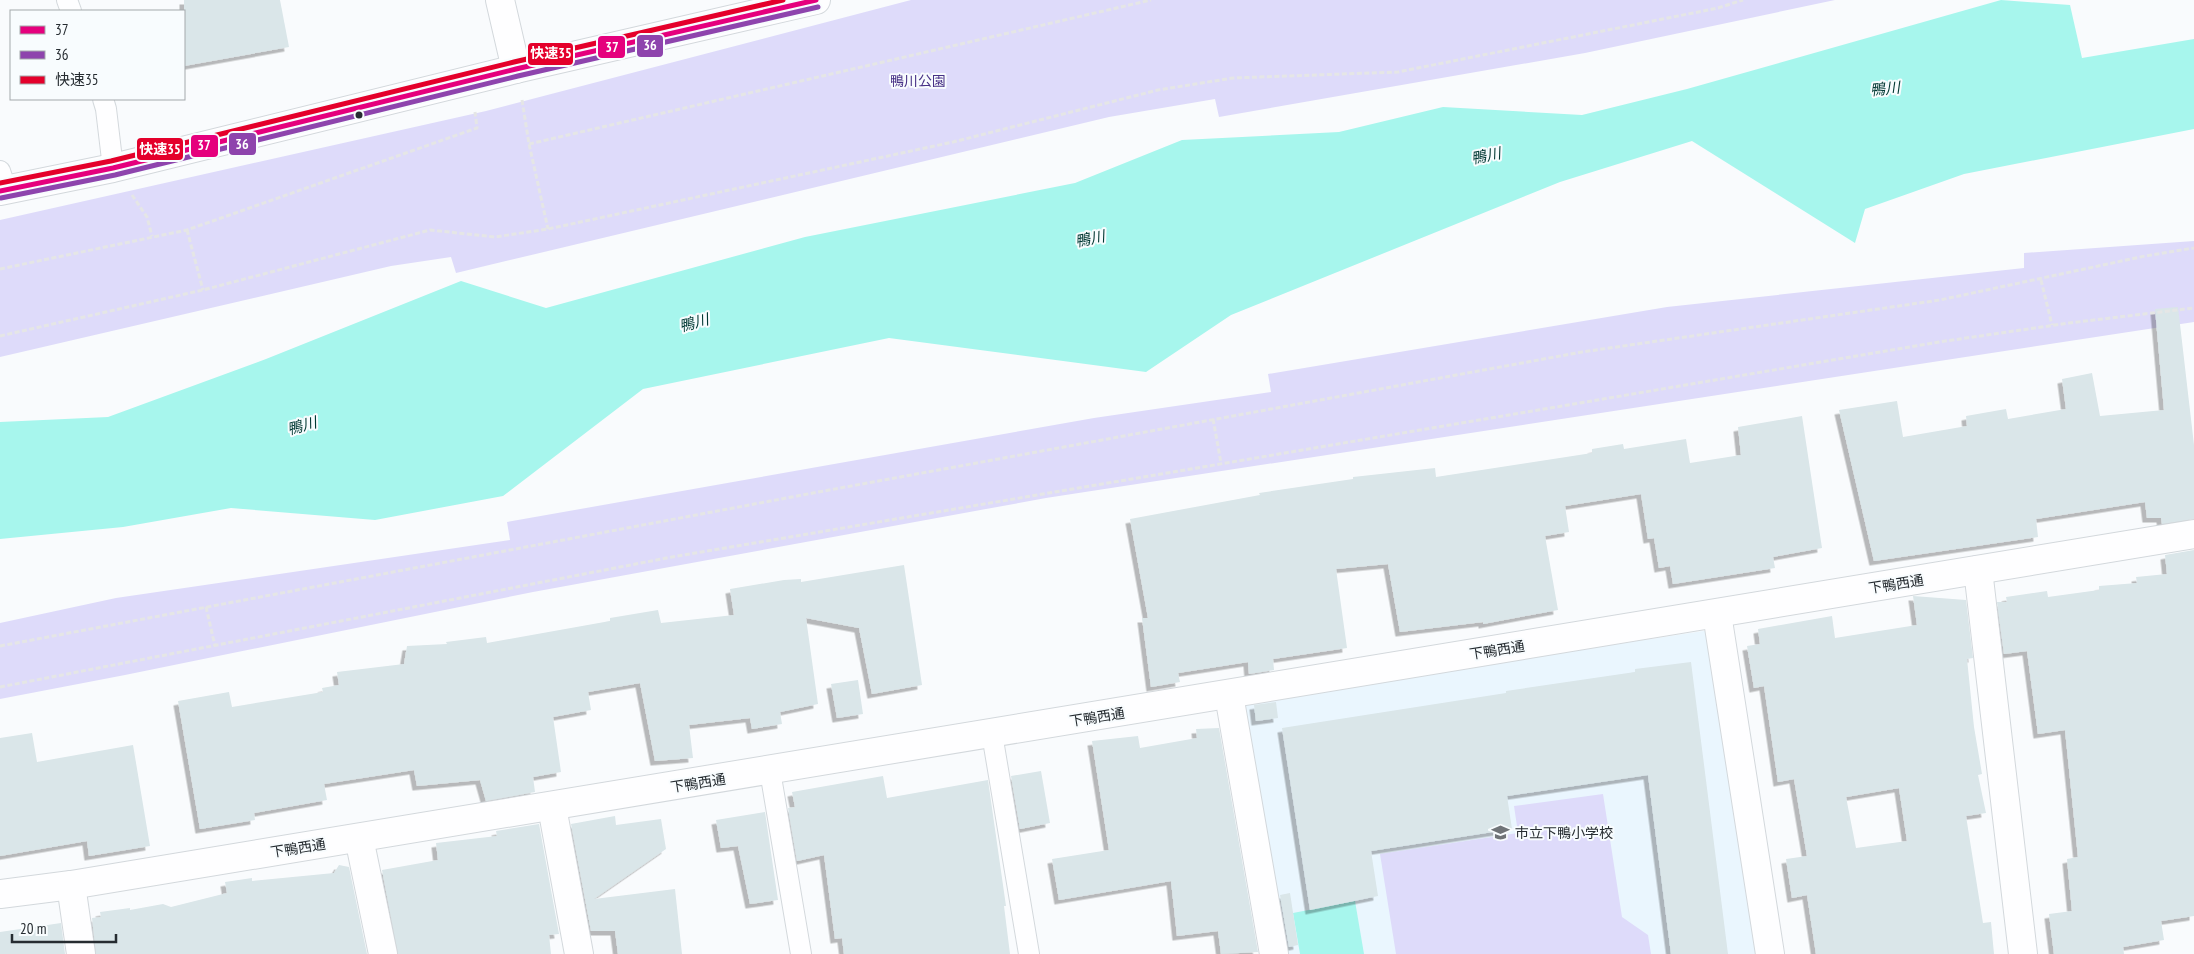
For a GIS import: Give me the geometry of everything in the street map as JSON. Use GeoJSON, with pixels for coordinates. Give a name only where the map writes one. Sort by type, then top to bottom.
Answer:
{"type":"FeatureCollection","features":[{"type":"Feature","properties":{"kind":"street"},"geometry":{"type":"LineString","coordinates":[[500,0],[516,69]]}},
{"type":"Feature","properties":{"kind":"street"},"geometry":{"type":"LineString","coordinates":[[2,183],[113,168],[516,69],[816,0]]}},
{"type":"Feature","properties":{"kind":"street","name":"下鴨西通"},"geometry":{"type":"LineString","coordinates":[[0,894],[71,885],[552,807],[2194,534]]}},
{"type":"Feature","properties":{"kind":"street"},"geometry":{"type":"LineString","coordinates":[[1978,570],[2023,954]]}},
{"type":"Feature","properties":{"kind":"street"},"geometry":{"type":"LineString","coordinates":[[1717,614],[1770,954]]}},
{"type":"Feature","properties":{"kind":"street"},"geometry":{"type":"LineString","coordinates":[[1229,695],[1274,954]]}},
{"type":"Feature","properties":{"kind":"street"},"geometry":{"type":"LineString","coordinates":[[552,807],[579,954]]}},
{"type":"Feature","properties":{"kind":"street"},"geometry":{"type":"LineString","coordinates":[[359,838],[383,954]]}},
{"type":"Feature","properties":{"kind":"street"},"geometry":{"type":"LineString","coordinates":[[71,885],[81,954]]}},
{"type":"Feature","properties":{"kind":"lane"},"geometry":{"type":"LineString","coordinates":[[103,100],[113,168]]}},
{"type":"Feature","properties":{"kind":"lane"},"geometry":{"type":"LineString","coordinates":[[992,734],[1030,954]]}},
{"type":"Feature","properties":{"kind":"lane"},"geometry":{"type":"LineString","coordinates":[[770,771],[801,954]]}},
{"type":"Feature","properties":{"kind":"path"},"geometry":{"type":"LineString","coordinates":[[529,144],[1151,0]]}},
{"type":"Feature","properties":{"kind":"path"},"geometry":{"type":"LineString","coordinates":[[0,336],[203,290],[430,230],[495,237],[548,229],[953,142],[1158,90],[1233,78],[1398,72],[1718,8],[1743,0]]}},
{"type":"Feature","properties":{"kind":"path"},"geometry":{"type":"LineString","coordinates":[[522,105],[548,229]]}},
{"type":"Feature","properties":{"kind":"path"},"geometry":{"type":"LineString","coordinates":[[0,269],[187,230],[476,128],[474,106]]}},
{"type":"Feature","properties":{"kind":"path"},"geometry":{"type":"LineString","coordinates":[[113,168],[147,217],[152,236]]}},
{"type":"Feature","properties":{"kind":"path"},"geometry":{"type":"LineString","coordinates":[[187,230],[203,290]]}},
{"type":"Feature","properties":{"kind":"path"},"geometry":{"type":"LineString","coordinates":[[0,646],[1213,419],[1582,352],[1940,300],[2041,280],[2145,256],[2194,248]]}},
{"type":"Feature","properties":{"kind":"path"},"geometry":{"type":"LineString","coordinates":[[2041,280],[2052,325]]}},
{"type":"Feature","properties":{"kind":"path"},"geometry":{"type":"LineString","coordinates":[[0,687],[672,557],[1938,342],[2052,325],[2194,308]]}},
{"type":"Feature","properties":{"kind":"path"},"geometry":{"type":"LineString","coordinates":[[1213,419],[1221,463]]}},
{"type":"Feature","properties":{"kind":"path"},"geometry":{"type":"LineString","coordinates":[[206,607],[215,646]]}},
{"type":"Feature","properties":{"kind":"shaded area","name":"市立下鴨小学校"},"geometry":{"type":"Polygon","coordinates":[[[1710,630],[1756,954],[1284,954],[1242,712],[1249,700],[1710,630]]]}},
{"type":"Feature","properties":{"kind":"green space","name":"鴨川公園"},"geometry":{"type":"Polygon","coordinates":[[[911,0],[1835,0],[1585,53],[1219,117],[1215,99],[1109,117],[456,273],[451,257],[391,266],[0,357],[0,220],[486,111],[911,0]]]}},
{"type":"Feature","properties":{"kind":"green space"},"geometry":{"type":"Polygon","coordinates":[[[2194,241],[2194,322],[1046,498],[533,592],[0,699],[0,623],[116,598],[510,540],[507,522],[1094,418],[1271,392],[1268,374],[1667,307],[2024,268],[2024,253],[2194,241]]]}},
{"type":"Feature","properties":{"kind":"green space"},"geometry":{"type":"Polygon","coordinates":[[[1603,794],[1622,917],[1648,935],[1651,954],[1396,954],[1380,854],[1518,833],[1514,806],[1603,794]]]}},
{"type":"Feature","properties":{"kind":"water","name":"鴨川"},"geometry":{"type":"Polygon","coordinates":[[[2001,0],[2070,5],[2082,58],[2194,39],[2194,129],[1964,174],[1865,209],[1855,243],[1692,141],[1560,182],[1231,315],[1146,372],[889,338],[643,389],[503,496],[375,520],[231,508],[123,527],[0,539],[0,422],[108,417],[266,359],[461,281],[546,308],[805,237],[1075,183],[1182,140],[1339,132],[1443,107],[1582,115],[1687,89],[2001,0]]]}},
{"type":"Feature","properties":{"kind":"water"},"geometry":{"type":"Polygon","coordinates":[[[1355,901],[1364,954],[1300,954],[1293,913],[1355,901]]]}},
{"type":"Feature","properties":{"kind":"building"},"geometry":{"type":"Polygon","coordinates":[[[184,0],[280,0],[289,47],[185,66],[184,0]]]}},
{"type":"Feature","properties":{"kind":"building"},"geometry":{"type":"Polygon","coordinates":[[[2178,307],[2194,445],[2194,519],[2162,524],[2161,518],[2147,518],[2145,502],[2036,519],[2038,537],[1874,561],[1839,410],[1897,401],[1903,437],[1967,426],[1966,416],[2006,409],[2008,419],[2066,409],[2062,379],[2092,373],[2100,416],[2164,410],[2155,309],[2178,307]]]}},
{"type":"Feature","properties":{"kind":"building"},"geometry":{"type":"Polygon","coordinates":[[[1802,416],[1822,548],[1773,557],[1775,568],[1673,584],[1670,566],[1659,568],[1654,538],[1648,539],[1641,494],[1565,506],[1569,532],[1545,536],[1558,610],[1483,624],[1483,622],[1400,632],[1388,564],[1336,569],[1347,648],[1273,659],[1274,670],[1249,674],[1248,662],[1178,673],[1180,682],[1151,687],[1142,618],[1148,618],[1130,519],[1260,495],[1259,493],[1353,479],[1353,477],[1435,468],[1436,477],[1592,453],[1592,449],[1623,444],[1624,449],[1686,439],[1690,463],[1741,455],[1738,427],[1802,416]]]}},
{"type":"Feature","properties":{"kind":"building"},"geometry":{"type":"Polygon","coordinates":[[[2194,550],[2194,916],[2161,921],[2164,940],[2123,947],[2124,954],[2054,954],[2049,914],[2072,911],[2067,859],[2078,857],[2065,730],[2038,734],[2027,651],[2004,654],[1997,602],[2007,602],[2006,597],[2047,591],[2048,597],[2099,590],[2099,586],[2137,583],[2136,577],[2167,574],[2165,555],[2194,550]]]}},
{"type":"Feature","properties":{"kind":"building"},"geometry":{"type":"Polygon","coordinates":[[[904,565],[922,685],[872,694],[859,628],[806,618],[818,704],[780,712],[782,724],[752,729],[750,718],[689,725],[693,758],[655,761],[640,683],[588,692],[591,710],[553,717],[561,772],[533,777],[535,792],[486,801],[480,780],[417,786],[414,770],[324,784],[327,800],[254,813],[255,820],[200,829],[178,701],[229,692],[232,707],[323,692],[322,688],[339,685],[337,672],[404,664],[407,646],[447,644],[446,642],[486,637],[487,643],[610,621],[610,618],[658,610],[661,623],[734,615],[730,589],[784,580],[801,579],[801,582],[904,565]]]}},
{"type":"Feature","properties":{"kind":"building"},"geometry":{"type":"Polygon","coordinates":[[[1913,596],[1966,600],[1973,658],[1967,659],[1974,727],[1982,774],[1978,775],[1986,813],[1966,816],[1983,923],[1991,922],[1994,954],[1816,954],[1807,895],[1792,898],[1786,859],[1807,856],[1794,779],[1778,782],[1764,686],[1754,688],[1747,646],[1760,644],[1758,629],[1832,616],[1835,638],[1917,625],[1913,596]],[[1899,788],[1846,797],[1856,848],[1907,841],[1899,788]]]}},
{"type":"Feature","properties":{"kind":"building"},"geometry":{"type":"Polygon","coordinates":[[[1691,662],[1728,954],[1671,954],[1648,775],[1507,796],[1512,829],[1371,851],[1378,896],[1310,910],[1282,728],[1635,672],[1635,669],[1691,662]]]}},
{"type":"Feature","properties":{"kind":"building"},"geometry":{"type":"Polygon","coordinates":[[[858,680],[863,714],[837,718],[831,684],[858,680]]]}},
{"type":"Feature","properties":{"kind":"building"},"geometry":{"type":"Polygon","coordinates":[[[1276,702],[1278,718],[1256,721],[1254,705],[1276,702]]]}},
{"type":"Feature","properties":{"kind":"building"},"geometry":{"type":"Polygon","coordinates":[[[1219,728],[1258,952],[1221,954],[1218,931],[1177,936],[1171,881],[1059,900],[1052,859],[1109,850],[1092,741],[1138,736],[1140,748],[1197,738],[1196,729],[1219,728]]]}},
{"type":"Feature","properties":{"kind":"building"},"geometry":{"type":"Polygon","coordinates":[[[32,733],[37,762],[133,745],[150,846],[89,856],[87,841],[0,856],[0,738],[32,733]]]}},
{"type":"Feature","properties":{"kind":"building"},"geometry":{"type":"Polygon","coordinates":[[[1041,771],[1050,823],[1020,829],[1011,776],[1041,771]]]}},
{"type":"Feature","properties":{"kind":"building"},"geometry":{"type":"Polygon","coordinates":[[[883,776],[887,798],[988,780],[1006,906],[1004,906],[1010,954],[844,954],[842,938],[835,939],[824,855],[797,861],[788,808],[795,807],[792,792],[883,776]]]}},
{"type":"Feature","properties":{"kind":"building"},"geometry":{"type":"Polygon","coordinates":[[[765,812],[778,900],[750,904],[738,846],[721,848],[716,820],[765,812]]]}},
{"type":"Feature","properties":{"kind":"building"},"geometry":{"type":"Polygon","coordinates":[[[615,816],[616,825],[661,819],[666,849],[594,899],[675,889],[682,954],[618,954],[615,931],[591,931],[571,824],[615,816]]]}},
{"type":"Feature","properties":{"kind":"building"},"geometry":{"type":"Polygon","coordinates":[[[539,824],[559,934],[549,935],[551,954],[398,954],[382,870],[438,860],[436,843],[497,836],[496,831],[539,824]]]}},
{"type":"Feature","properties":{"kind":"building"},"geometry":{"type":"Polygon","coordinates":[[[339,865],[349,867],[367,954],[96,954],[92,918],[101,917],[100,912],[130,908],[130,910],[163,904],[171,907],[227,893],[225,882],[252,878],[252,881],[334,873],[339,865]]]}},
{"type":"Feature","properties":{"kind":"building"},"geometry":{"type":"Polygon","coordinates":[[[1290,893],[1298,945],[1289,947],[1280,895],[1290,893]]]}},
{"type":"Feature","properties":{"kind":"building"},"geometry":{"type":"Polygon","coordinates":[[[61,923],[65,954],[0,954],[0,932],[61,923]]]}},
{"type":"Feature","properties":{"kind":"transit line","name":"快速35"},"geometry":{"type":"LineString","coordinates":[[0,183],[111,161],[514,62],[783,0]]}},
{"type":"Feature","properties":{"kind":"transit line","name":"37"},"geometry":{"type":"LineString","coordinates":[[0,191],[113,168],[516,69],[816,0]]}},
{"type":"Feature","properties":{"kind":"transit line","name":"36"},"geometry":{"type":"LineString","coordinates":[[1,198],[115,175],[518,76],[818,7]]}},
{"type":"Feature","properties":{"kind":"place","name":"市立下鴨小学校"},"geometry":{"type":"Point","coordinates":[1501,833]}}]}
